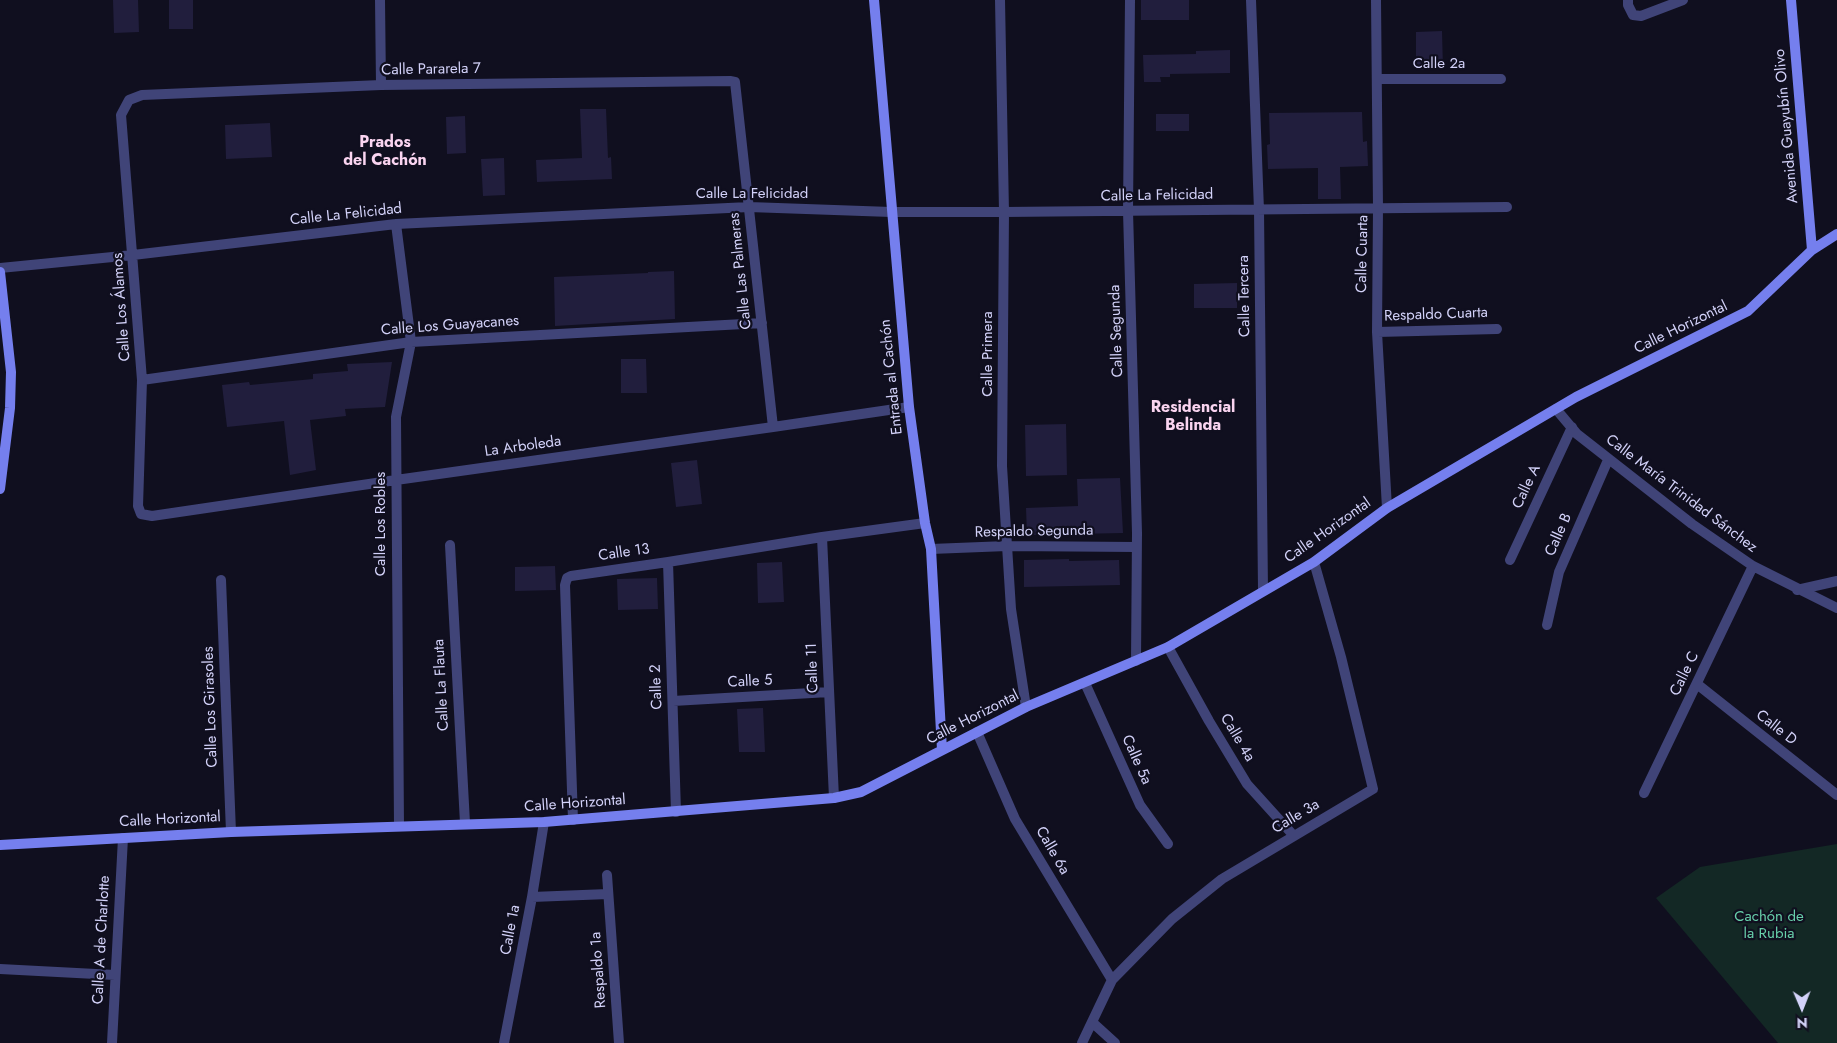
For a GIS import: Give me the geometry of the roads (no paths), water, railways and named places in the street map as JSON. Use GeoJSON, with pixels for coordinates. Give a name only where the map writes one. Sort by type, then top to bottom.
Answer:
{"type":"FeatureCollection","features":[{"type":"Feature","properties":{"kind":"main road","name":"Entrada al Cachón"},"geometry":{"type":"LineString","coordinates":[[874,0],[909,407],[925,523],[931,549],[942,750]]}},
{"type":"Feature","properties":{"kind":"main road","name":"Avenida Guayubín Olivo"},"geometry":{"type":"LineString","coordinates":[[1791,0],[1812,250]]}},
{"type":"Feature","properties":{"kind":"main road","name":"Calle Horizontal"},"geometry":{"type":"LineString","coordinates":[[0,845],[231,832],[464,823],[544,822],[834,798],[861,792],[1026,707],[1168,646],[1263,592],[1314,562],[1387,508],[1576,397],[1748,312],[1812,250],[1837,234]]}},
{"type":"Feature","properties":{"kind":"main road"},"geometry":{"type":"LineString","coordinates":[[0,272],[11,372],[10,408],[0,489]]}},
{"type":"Feature","properties":{"kind":"street"},"geometry":{"type":"LineString","coordinates":[[380,0],[380,85]]}},
{"type":"Feature","properties":{"kind":"street","name":"Calle Primera"},"geometry":{"type":"LineString","coordinates":[[1000,0],[1004,212],[1002,466],[1011,608],[1026,707]]}},
{"type":"Feature","properties":{"kind":"street","name":"Calle Segunda"},"geometry":{"type":"LineString","coordinates":[[1130,0],[1128,211],[1136,547],[1136,661]]}},
{"type":"Feature","properties":{"kind":"street","name":"Calle Tercera"},"geometry":{"type":"LineString","coordinates":[[1250,0],[1258,210],[1263,592]]}},
{"type":"Feature","properties":{"kind":"street","name":"Calle Cuarta"},"geometry":{"type":"LineString","coordinates":[[1376,0],[1377,332],[1387,508]]}},
{"type":"Feature","properties":{"kind":"street"},"geometry":{"type":"LineString","coordinates":[[1628,3],[1633,15],[1641,16],[1683,0]]}},
{"type":"Feature","properties":{"kind":"street","name":"Calle 2a"},"geometry":{"type":"LineString","coordinates":[[1377,79],[1501,79]]}},
{"type":"Feature","properties":{"kind":"street","name":"Calle Pararela 7"},"geometry":{"type":"LineString","coordinates":[[129,100],[142,95],[380,85],[734,82]]}},
{"type":"Feature","properties":{"kind":"street","name":"Calle Las Palmeras"},"geometry":{"type":"LineString","coordinates":[[734,82],[773,427]]}},
{"type":"Feature","properties":{"kind":"street","name":"Calle Los Álamos"},"geometry":{"type":"LineString","coordinates":[[129,100],[122,115],[142,380],[138,506],[141,514]]}},
{"type":"Feature","properties":{"kind":"street","name":"Calle La Felicidad"},"geometry":{"type":"LineString","coordinates":[[0,268],[133,255],[396,224],[748,207],[891,212],[1004,212],[1507,207]]}},
{"type":"Feature","properties":{"kind":"street","name":"Calle Los Robles"},"geometry":{"type":"LineString","coordinates":[[396,224],[411,342],[396,416],[399,826]]}},
{"type":"Feature","properties":{"kind":"street","name":"Calle Los Guayacanes"},"geometry":{"type":"LineString","coordinates":[[142,380],[411,342],[762,323]]}},
{"type":"Feature","properties":{"kind":"street","name":"Respaldo Cuarta"},"geometry":{"type":"LineString","coordinates":[[1377,332],[1497,328]]}},
{"type":"Feature","properties":{"kind":"street","name":"La Arboleda"},"geometry":{"type":"LineString","coordinates":[[141,514],[152,516],[909,407]]}},
{"type":"Feature","properties":{"kind":"street","name":"Calle María Trinidad Sánchez"},"geometry":{"type":"LineString","coordinates":[[1556,410],[1577,434],[1608,460],[1692,524],[1753,566],[1797,590],[1837,608]]}},
{"type":"Feature","properties":{"kind":"street","name":"Calle A"},"geometry":{"type":"LineString","coordinates":[[1510,560],[1572,427]]}},
{"type":"Feature","properties":{"kind":"street","name":"Calle B"},"geometry":{"type":"LineString","coordinates":[[1547,624],[1559,572],[1608,460]]}},
{"type":"Feature","properties":{"kind":"street","name":"Calle 13"},"geometry":{"type":"LineString","coordinates":[[573,820],[565,585],[567,578],[822,537],[925,523]]}},
{"type":"Feature","properties":{"kind":"street","name":"Calle 11"},"geometry":{"type":"LineString","coordinates":[[822,537],[834,798]]}},
{"type":"Feature","properties":{"kind":"street","name":"Calle La Flauta"},"geometry":{"type":"LineString","coordinates":[[450,545],[464,823]]}},
{"type":"Feature","properties":{"kind":"street","name":"Respaldo Segunda"},"geometry":{"type":"LineString","coordinates":[[931,549],[1007,546],[1136,547]]}},
{"type":"Feature","properties":{"kind":"street","name":"Calle 2"},"geometry":{"type":"LineString","coordinates":[[668,562],[676,812]]}},
{"type":"Feature","properties":{"kind":"street","name":"Calle 3a"},"geometry":{"type":"LineString","coordinates":[[1082,1043],[1112,980],[1172,919],[1222,879],[1373,789],[1341,657],[1314,562]]}},
{"type":"Feature","properties":{"kind":"street","name":"Calle C"},"geometry":{"type":"LineString","coordinates":[[1644,793],[1753,566]]}},
{"type":"Feature","properties":{"kind":"street","name":"Calle Los Girasoles"},"geometry":{"type":"LineString","coordinates":[[221,580],[231,832]]}},
{"type":"Feature","properties":{"kind":"street"},"geometry":{"type":"LineString","coordinates":[[1797,590],[1837,581]]}},
{"type":"Feature","properties":{"kind":"street","name":"Calle 4a"},"geometry":{"type":"LineString","coordinates":[[1168,646],[1209,722],[1247,784],[1294,836]]}},
{"type":"Feature","properties":{"kind":"street","name":"Calle 5a"},"geometry":{"type":"LineString","coordinates":[[1085,683],[1140,806],[1168,844]]}},
{"type":"Feature","properties":{"kind":"street","name":"Calle D"},"geometry":{"type":"LineString","coordinates":[[1697,684],[1837,795]]}},
{"type":"Feature","properties":{"kind":"street","name":"Calle 5"},"geometry":{"type":"LineString","coordinates":[[673,701],[829,692]]}},
{"type":"Feature","properties":{"kind":"street","name":"Calle 6a"},"geometry":{"type":"LineString","coordinates":[[977,732],[1015,819],[1112,980]]}},
{"type":"Feature","properties":{"kind":"street","name":"Calle 1a"},"geometry":{"type":"LineString","coordinates":[[504,1043],[532,897],[544,822]]}},
{"type":"Feature","properties":{"kind":"street","name":"Calle A de Charlotte"},"geometry":{"type":"LineString","coordinates":[[112,1043],[123,838]]}},
{"type":"Feature","properties":{"kind":"street","name":"Respaldo 1a"},"geometry":{"type":"LineString","coordinates":[[607,875],[619,1043]]}},
{"type":"Feature","properties":{"kind":"street"},"geometry":{"type":"LineString","coordinates":[[532,897],[608,894]]}},
{"type":"Feature","properties":{"kind":"street"},"geometry":{"type":"LineString","coordinates":[[0,969],[116,975]]}},
{"type":"Feature","properties":{"kind":"street"},"geometry":{"type":"LineString","coordinates":[[1093,1023],[1115,1043]]}},
{"type":"Feature","properties":{"kind":"district","name":"Prados del Cachón"},"geometry":{"type":"Point","coordinates":[385,152]}},
{"type":"Feature","properties":{"kind":"district","name":"Residencial Belinda"},"geometry":{"type":"Point","coordinates":[1193,417]}},
{"type":"Feature","properties":{"kind":"park label","name":"Cachón de la Rubia"},"geometry":{"type":"Point","coordinates":[1769,926]}}]}
